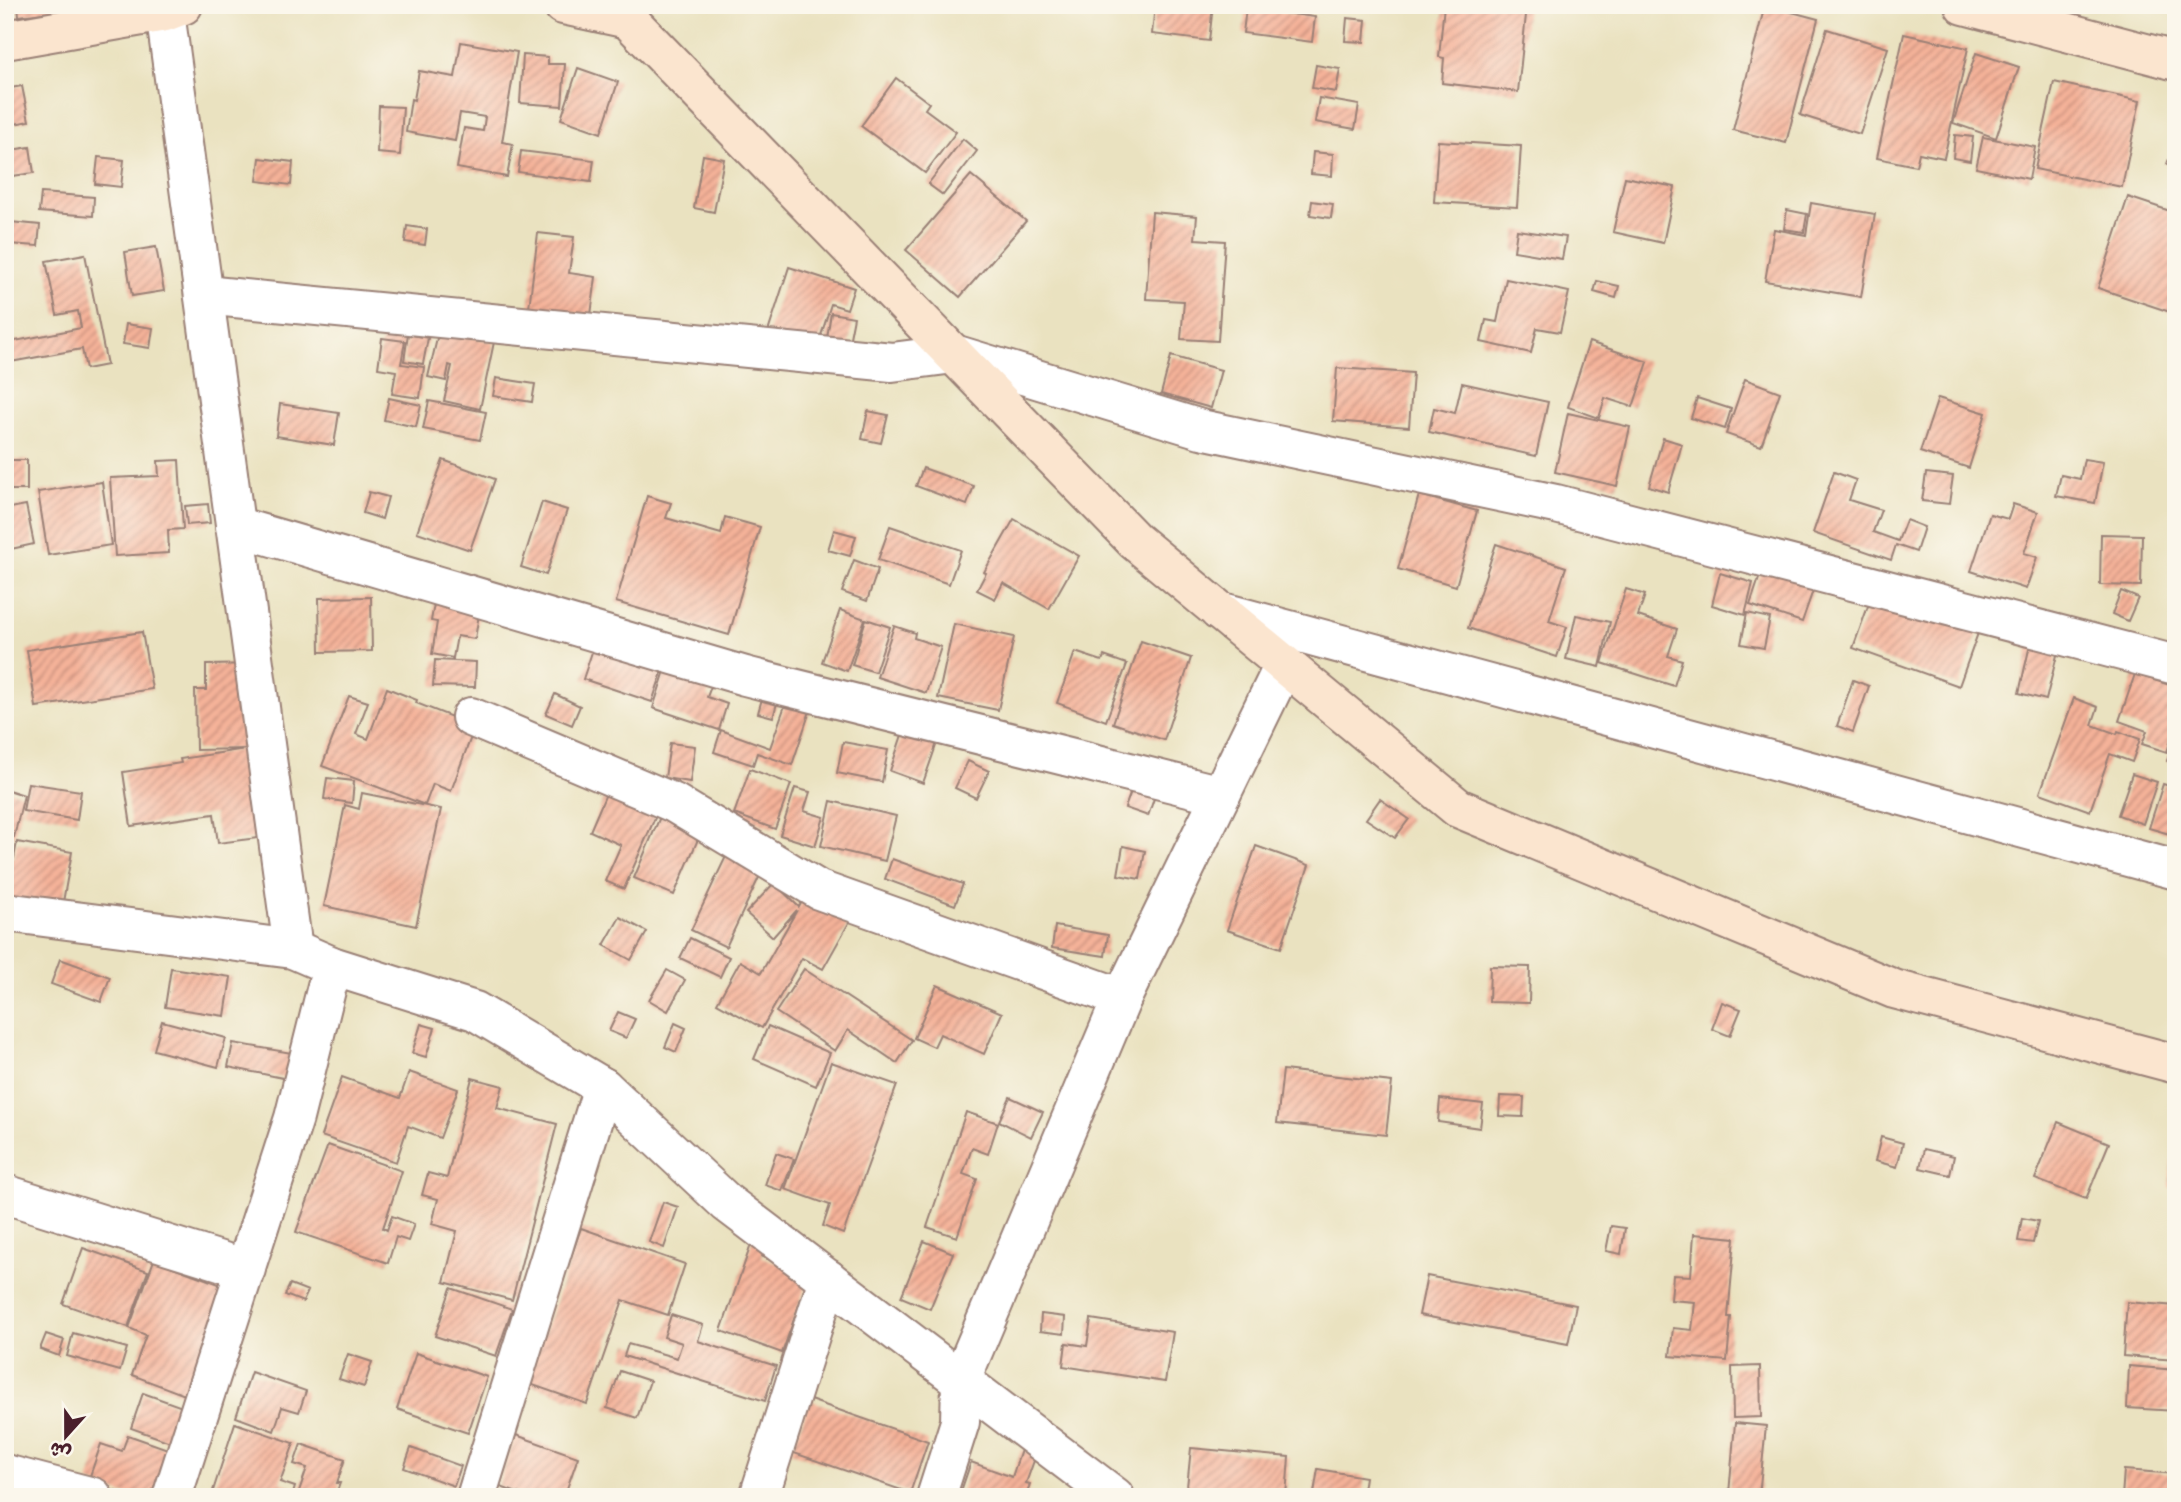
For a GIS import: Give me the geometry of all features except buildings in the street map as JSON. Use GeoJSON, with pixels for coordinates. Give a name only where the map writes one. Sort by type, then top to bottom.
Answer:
{"type":"FeatureCollection","features":[{"type":"Feature","properties":{"kind":"street"},"geometry":{"type":"LineString","coordinates":[[564,5],[628,19],[1135,541],[1458,808],[1894,989],[2176,1064]]}},
{"type":"Feature","properties":{"kind":"street"},"geometry":{"type":"LineString","coordinates":[[1964,5],[2006,10],[2176,61]]}},
{"type":"Feature","properties":{"kind":"street"},"geometry":{"type":"LineString","coordinates":[[5,40],[174,8],[204,295],[293,949]]}},
{"type":"Feature","properties":{"kind":"street"},"geometry":{"type":"LineString","coordinates":[[204,295],[892,362],[954,354],[1201,429],[1556,504],[2176,665]]}},
{"type":"Feature","properties":{"kind":"street"},"geometry":{"type":"LineString","coordinates":[[235,526],[746,676],[1221,795]]}},
{"type":"Feature","properties":{"kind":"street"},"geometry":{"type":"LineString","coordinates":[[1219,611],[2176,870]]}},
{"type":"Feature","properties":{"kind":"street"},"geometry":{"type":"LineString","coordinates":[[936,1497],[960,1422],[961,1380],[1122,998],[1284,665]]}},
{"type":"Feature","properties":{"kind":"street"},"geometry":{"type":"LineString","coordinates":[[471,717],[674,803],[819,890],[1122,998]]}},
{"type":"Feature","properties":{"kind":"street"},"geometry":{"type":"LineString","coordinates":[[5,912],[293,949],[332,966],[475,1011],[603,1087],[727,1203],[1115,1497]]}},
{"type":"Feature","properties":{"kind":"street"},"geometry":{"type":"LineString","coordinates":[[172,1497],[294,1118],[332,966]]}},
{"type":"Feature","properties":{"kind":"street"},"geometry":{"type":"LineString","coordinates":[[476,1497],[603,1087]]}},
{"type":"Feature","properties":{"kind":"street"},"geometry":{"type":"LineString","coordinates":[[5,1194],[246,1269]]}},
{"type":"Feature","properties":{"kind":"street"},"geometry":{"type":"LineString","coordinates":[[759,1497],[828,1279]]}},
{"type":"Feature","properties":{"kind":"street"},"geometry":{"type":"LineString","coordinates":[[5,1474],[93,1497]]}}]}
